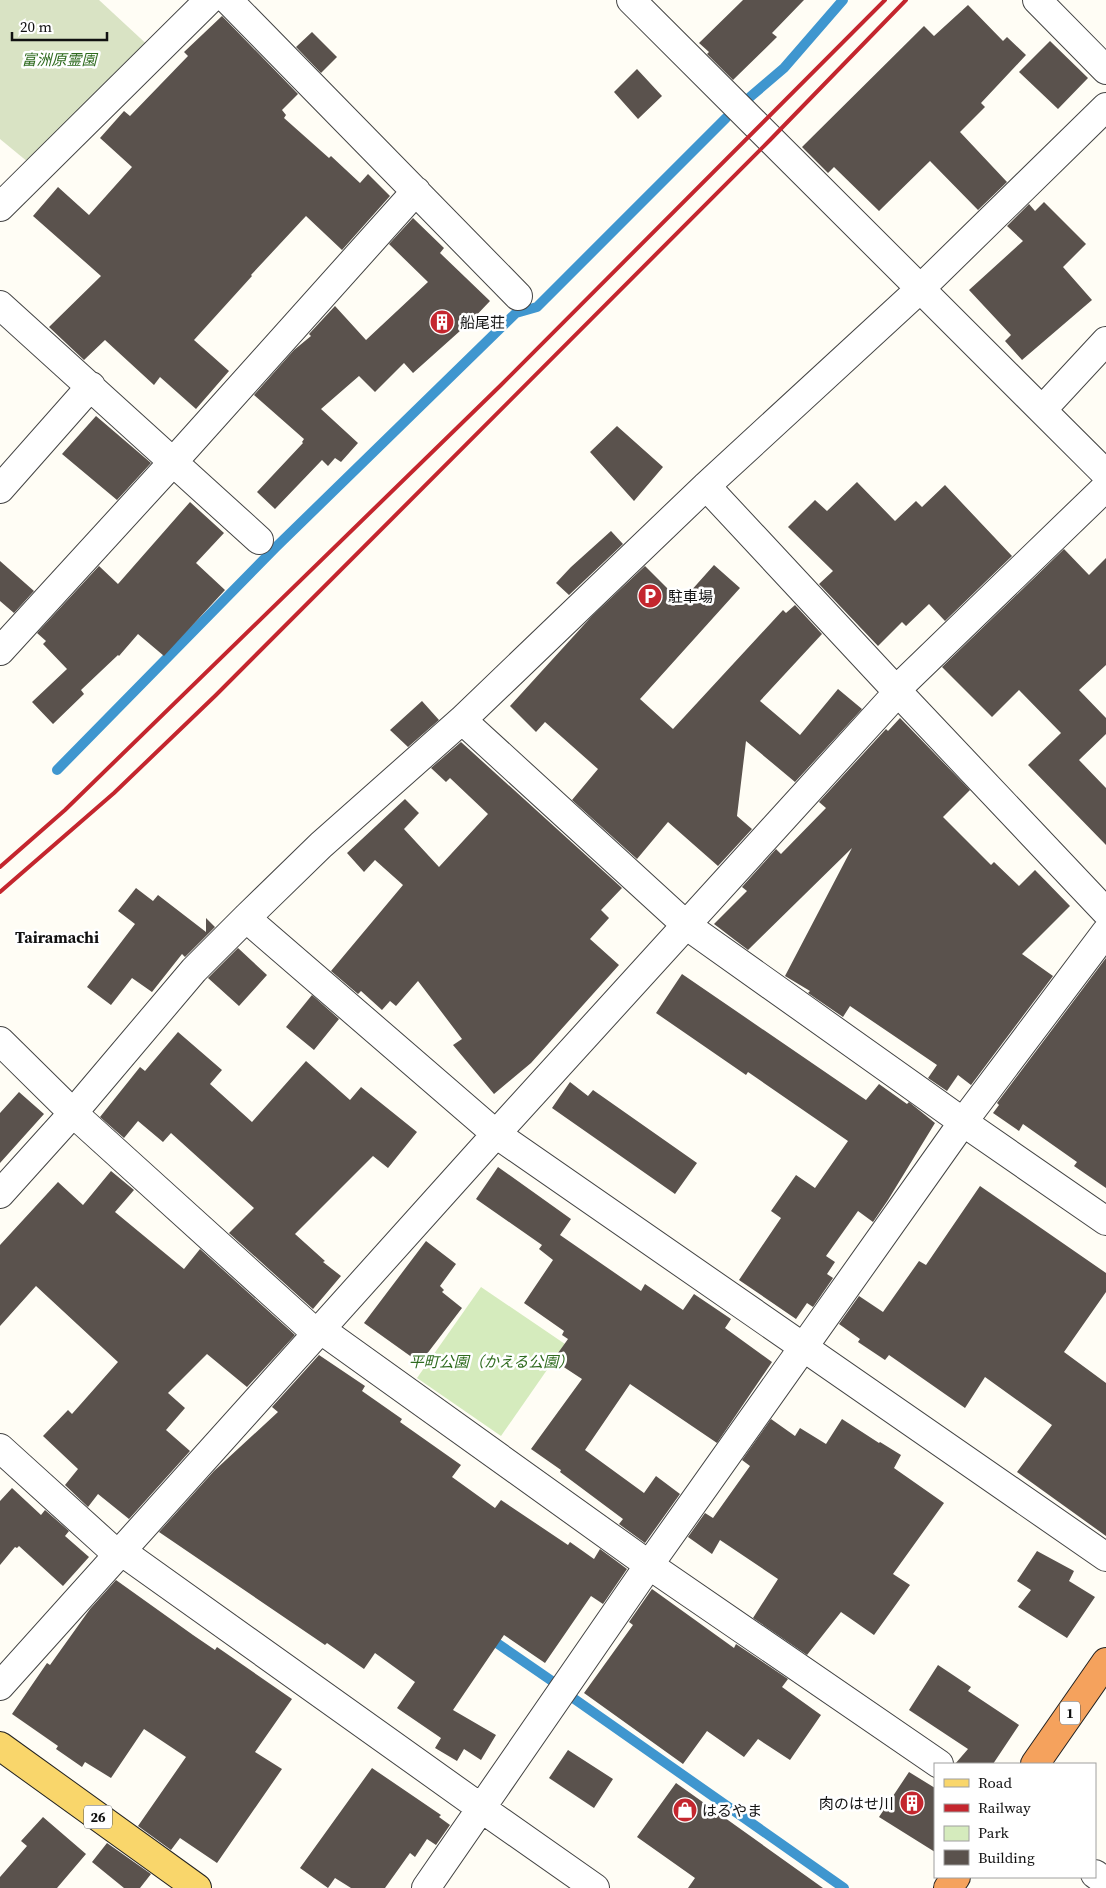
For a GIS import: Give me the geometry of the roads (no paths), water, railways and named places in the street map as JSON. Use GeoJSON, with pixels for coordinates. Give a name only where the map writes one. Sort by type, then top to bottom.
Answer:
{"type":"FeatureCollection","features":[{"type":"Feature","properties":{"kind":"highway","name":"1"},"geometry":{"type":"LineString","coordinates":[[1036,1763],[1106,1662]]}},
{"type":"Feature","properties":{"kind":"main road","name":"26"},"geometry":{"type":"LineString","coordinates":[[0,1746],[197,1888]]}},
{"type":"Feature","properties":{"kind":"street"},"geometry":{"type":"LineString","coordinates":[[0,207],[210,0]]}},
{"type":"Feature","properties":{"kind":"street"},"geometry":{"type":"LineString","coordinates":[[228,0],[518,296]]}},
{"type":"Feature","properties":{"kind":"street"},"geometry":{"type":"LineString","coordinates":[[631,0],[1106,474]]}},
{"type":"Feature","properties":{"kind":"street"},"geometry":{"type":"LineString","coordinates":[[1037,0],[1106,70]]}},
{"type":"Feature","properties":{"kind":"street"},"geometry":{"type":"LineString","coordinates":[[0,1194],[73,1113],[194,970],[246,918],[321,845],[462,720],[706,486],[920,289],[1106,107]]}},
{"type":"Feature","properties":{"kind":"street"},"geometry":{"type":"LineString","coordinates":[[0,652],[416,191]]}},
{"type":"Feature","properties":{"kind":"street"},"geometry":{"type":"LineString","coordinates":[[0,305],[260,540]]}},
{"type":"Feature","properties":{"kind":"street"},"geometry":{"type":"LineString","coordinates":[[1042,410],[1106,341]]}},
{"type":"Feature","properties":{"kind":"street"},"geometry":{"type":"LineString","coordinates":[[0,488],[91,386]]}},
{"type":"Feature","properties":{"kind":"street"},"geometry":{"type":"LineString","coordinates":[[706,486],[1106,912]]}},
{"type":"Feature","properties":{"kind":"street"},"geometry":{"type":"LineString","coordinates":[[0,1686],[318,1331],[897,691],[1106,487]]}},
{"type":"Feature","properties":{"kind":"street"},"geometry":{"type":"LineString","coordinates":[[462,720],[686,925],[1106,1221]]}},
{"type":"Feature","properties":{"kind":"street"},"geometry":{"type":"LineString","coordinates":[[246,918],[496,1134],[1106,1557]]}},
{"type":"Feature","properties":{"kind":"street"},"geometry":{"type":"LineString","coordinates":[[426,1888],[649,1565],[963,1122],[1106,932]]}},
{"type":"Feature","properties":{"kind":"street"},"geometry":{"type":"LineString","coordinates":[[0,1041],[73,1113],[318,1331],[649,1565],[938,1763]]}},
{"type":"Feature","properties":{"kind":"street"},"geometry":{"type":"LineString","coordinates":[[0,1448],[119,1553],[596,1888]]}},
{"type":"Feature","properties":{"kind":"waterway"},"geometry":{"type":"LineString","coordinates":[[750,97],[784,68],[843,0]]}},
{"type":"Feature","properties":{"kind":"waterway"},"geometry":{"type":"LineString","coordinates":[[57,770],[276,547],[516,313],[537,307],[726,118]]}},
{"type":"Feature","properties":{"kind":"waterway"},"geometry":{"type":"LineString","coordinates":[[488,1637],[552,1681]]}},
{"type":"Feature","properties":{"kind":"waterway"},"geometry":{"type":"LineString","coordinates":[[573,1698],[844,1888]]}},
{"type":"Feature","properties":{"kind":"railway"},"geometry":{"type":"LineString","coordinates":[[0,867],[65,810],[501,385],[885,0]]}},
{"type":"Feature","properties":{"kind":"railway"},"geometry":{"type":"LineString","coordinates":[[0,892],[114,793],[216,695],[770,140],[906,0]]}},
{"type":"Feature","properties":{"kind":"place","name":"船尾荘"},"geometry":{"type":"Point","coordinates":[442,322]}},
{"type":"Feature","properties":{"kind":"place","name":"駐車場"},"geometry":{"type":"Point","coordinates":[650,596]}},
{"type":"Feature","properties":{"kind":"place","name":"肉のはせ川"},"geometry":{"type":"Point","coordinates":[912,1803]}},
{"type":"Feature","properties":{"kind":"place","name":"はるやま"},"geometry":{"type":"Point","coordinates":[685,1810]}},
{"type":"Feature","properties":{"kind":"district","name":"Tairamachi"},"geometry":{"type":"Point","coordinates":[57,937]}},
{"type":"Feature","properties":{"kind":"park label","name":"富洲原霊園"},"geometry":{"type":"Point","coordinates":[59,59]}},
{"type":"Feature","properties":{"kind":"park label","name":"平町公園（かえる公園）"},"geometry":{"type":"Point","coordinates":[491,1361]}}]}
